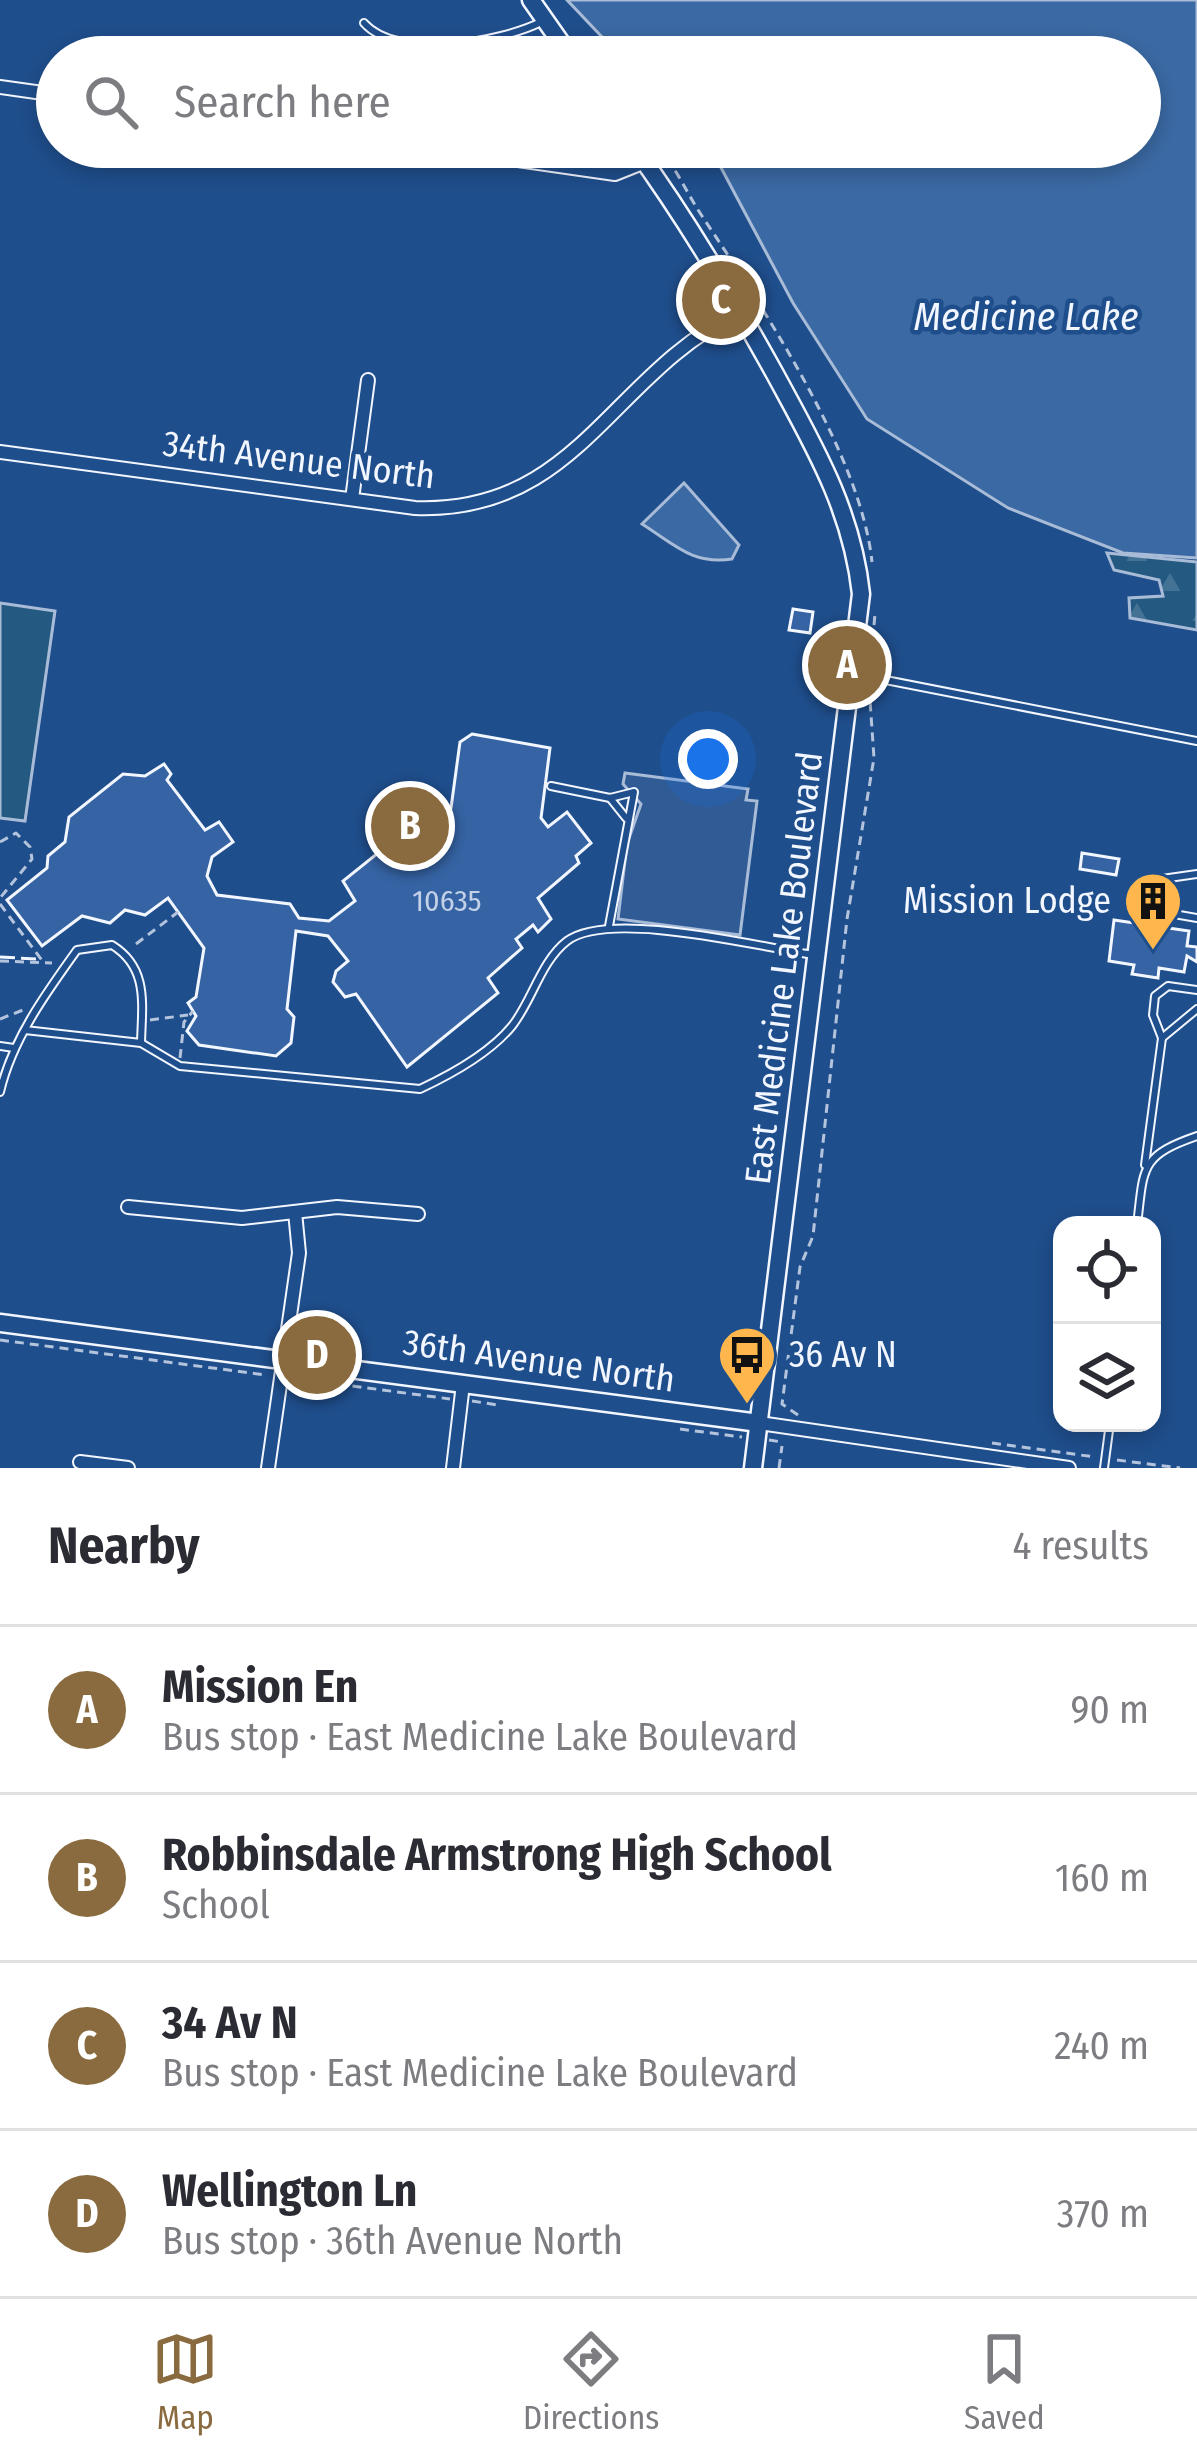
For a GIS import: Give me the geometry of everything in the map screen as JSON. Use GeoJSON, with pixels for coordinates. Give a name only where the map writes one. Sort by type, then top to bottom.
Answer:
{"type":"FeatureCollection","features":[{"type":"Feature","properties":{"kind":"street"},"geometry":{"type":"LineString","coordinates":[[531,0],[556,36]]}},
{"type":"Feature","properties":{"kind":"street"},"geometry":{"type":"LineString","coordinates":[[0,86],[36,91]]}},
{"type":"Feature","properties":{"kind":"street"},"geometry":{"type":"LineString","coordinates":[[573,168],[615,174],[622,168]]}},
{"type":"Feature","properties":{"kind":"street","name":"East Medicine Lake Boulevard"},"geometry":{"type":"LineString","coordinates":[[650,168],[741,312],[845,508],[861,594],[753,1468]]}},
{"type":"Feature","properties":{"kind":"street","name":"34th Avenue North"},"geometry":{"type":"LineString","coordinates":[[0,452],[448,509],[510,495],[553,469],[695,338],[741,312]]}},
{"type":"Feature","properties":{"kind":"street"},"geometry":{"type":"LineString","coordinates":[[352,499],[368,380]]}},
{"type":"Feature","properties":{"kind":"street"},"geometry":{"type":"LineString","coordinates":[[128,1207],[242,1218],[365,1206],[418,1214]]}},
{"type":"Feature","properties":{"kind":"street"},"geometry":{"type":"LineString","coordinates":[[268,1468],[298,1253],[295,1212]]}},
{"type":"Feature","properties":{"kind":"street","name":"36th Avenue North"},"geometry":{"type":"LineString","coordinates":[[0,1323],[283,1369],[1069,1468]]}},
{"type":"Feature","properties":{"kind":"street"},"geometry":{"type":"LineString","coordinates":[[453,1468],[463,1392]]}},
{"type":"Feature","properties":{"kind":"street"},"geometry":{"type":"LineString","coordinates":[[80,1462],[128,1468]]}},
{"type":"Feature","properties":{"kind":"lane"},"geometry":{"type":"LineString","coordinates":[[499,36],[544,20]]}},
{"type":"Feature","properties":{"kind":"lane"},"geometry":{"type":"LineString","coordinates":[[364,23],[384,36]]}},
{"type":"Feature","properties":{"kind":"lane"},"geometry":{"type":"LineString","coordinates":[[854,674],[1197,741]]}},
{"type":"Feature","properties":{"kind":"lane"},"geometry":{"type":"LineString","coordinates":[[551,786],[610,797],[634,792],[609,926]]}},
{"type":"Feature","properties":{"kind":"lane"},"geometry":{"type":"LineString","coordinates":[[610,797],[627,819]]}},
{"type":"Feature","properties":{"kind":"lane"},"geometry":{"type":"LineString","coordinates":[[1197,874],[1162,879],[1157,911],[1194,917],[1197,904]]}},
{"type":"Feature","properties":{"kind":"lane"},"geometry":{"type":"LineString","coordinates":[[25,1030],[141,1043],[180,1066],[420,1089],[448,1076],[510,1029],[556,952],[571,938],[609,926],[819,955]]}},
{"type":"Feature","properties":{"kind":"lane"},"geometry":{"type":"LineString","coordinates":[[0,1089],[14,1048],[77,950],[95,943],[112,945],[130,956],[141,976],[141,1043]]}},
{"type":"Feature","properties":{"kind":"lane"},"geometry":{"type":"LineString","coordinates":[[1138,1216],[1162,1038],[1153,1015],[1155,996],[1168,986],[1197,989]]}},
{"type":"Feature","properties":{"kind":"lane"},"geometry":{"type":"LineString","coordinates":[[1162,1038],[1197,1009]]}},
{"type":"Feature","properties":{"kind":"lane"},"geometry":{"type":"LineString","coordinates":[[0,1046],[14,1048]]}},
{"type":"Feature","properties":{"kind":"lane"},"geometry":{"type":"LineString","coordinates":[[1145,1165],[1160,1149],[1197,1136]]}},
{"type":"Feature","properties":{"kind":"lane"},"geometry":{"type":"LineString","coordinates":[[1104,1468],[1109,1432]]}},
{"type":"Feature","properties":{"kind":"path"},"geometry":{"type":"LineString","coordinates":[[799,1415],[782,1404],[800,1267],[813,1236],[847,919],[874,758],[868,690]]}},
{"type":"Feature","properties":{"kind":"path"},"geometry":{"type":"LineString","coordinates":[[0,842],[16,832],[30,847],[28,870],[0,898],[44,963]]}},
{"type":"Feature","properties":{"kind":"path"},"geometry":{"type":"LineString","coordinates":[[136,944],[178,912]]}},
{"type":"Feature","properties":{"kind":"path"},"geometry":{"type":"LineString","coordinates":[[0,961],[52,963]]}},
{"type":"Feature","properties":{"kind":"path"},"geometry":{"type":"LineString","coordinates":[[0,1019],[23,1010]]}},
{"type":"Feature","properties":{"kind":"path"},"geometry":{"type":"LineString","coordinates":[[142,1021],[190,1013],[180,1066]]}},
{"type":"Feature","properties":{"kind":"path"},"geometry":{"type":"LineString","coordinates":[[0,1340],[463,1392],[508,1406]]}},
{"type":"Feature","properties":{"kind":"path"},"geometry":{"type":"LineString","coordinates":[[669,1427],[758,1431],[782,1442]]}},
{"type":"Feature","properties":{"kind":"path"},"geometry":{"type":"LineString","coordinates":[[972,1440],[1090,1456]]}},
{"type":"Feature","properties":{"kind":"path"},"geometry":{"type":"LineString","coordinates":[[1118,1460],[1180,1468]]}},
{"type":"Feature","properties":{"kind":"green space"},"geometry":{"type":"Polygon","coordinates":[[[1107,553],[1197,562],[1197,630],[1130,618],[1129,598],[1163,596],[1159,580],[1114,570],[1107,553]]]}},
{"type":"Feature","properties":{"kind":"green space"},"geometry":{"type":"Polygon","coordinates":[[[0,603],[55,611],[25,821],[0,818],[0,603]]]}},
{"type":"Feature","properties":{"kind":"shaded area"},"geometry":{"type":"Polygon","coordinates":[[[625,773],[748,789],[746,800],[757,801],[740,935],[618,919],[627,844],[641,804],[623,784],[625,773]]]}},
{"type":"Feature","properties":{"kind":"water","name":"Medicine Lake"},"geometry":{"type":"Polygon","coordinates":[[[567,0],[1197,0],[1197,558],[1123,553],[1008,508],[867,419],[793,303],[721,168],[1161,168],[1161,36],[601,36],[567,0]]]}},
{"type":"Feature","properties":{"kind":"water"},"geometry":{"type":"Polygon","coordinates":[[[684,483],[739,545],[732,559],[694,556],[642,524],[684,483]]]}},
{"type":"Feature","properties":{"kind":"building"},"geometry":{"type":"Polygon","coordinates":[[[793,609],[813,612],[810,633],[789,630],[793,609]]]}},
{"type":"Feature","properties":{"kind":"building"},"geometry":{"type":"Polygon","coordinates":[[[472,734],[550,748],[541,818],[548,827],[567,812],[591,843],[576,856],[579,863],[538,898],[551,919],[538,932],[533,925],[516,939],[522,948],[488,978],[498,993],[407,1067],[356,994],[345,997],[333,982],[336,971],[348,961],[328,936],[296,931],[287,1009],[294,1017],[291,1043],[276,1056],[199,1045],[187,1031],[196,1016],[188,1003],[196,997],[204,948],[168,898],[145,915],[125,910],[110,923],[82,916],[42,946],[7,900],[47,868],[48,856],[65,842],[69,817],[123,774],[145,776],[164,764],[171,774],[167,780],[205,830],[219,822],[233,842],[212,857],[207,876],[217,895],[290,904],[299,918],[329,921],[355,901],[343,881],[409,828],[433,829],[437,815],[451,808],[460,742],[472,734]]]}},
{"type":"Feature","properties":{"kind":"building"},"geometry":{"type":"Polygon","coordinates":[[[1082,853],[1119,859],[1116,875],[1080,869],[1082,853]]]}},
{"type":"Feature","properties":{"kind":"building","name":"Mission Lodge"},"geometry":{"type":"Polygon","coordinates":[[[1114,920],[1189,931],[1187,946],[1197,947],[1197,962],[1187,956],[1184,972],[1159,968],[1158,978],[1132,974],[1134,965],[1109,961],[1114,920]]]}},
{"type":"Feature","properties":{"kind":"fence"},"geometry":{"type":"LineString","coordinates":[[0,957],[36,959]]}},
{"type":"Feature","properties":{"kind":"place","name":"34 Av N"},"geometry":{"type":"Point","coordinates":[721,300]}},
{"type":"Feature","properties":{"kind":"place","name":"Mission En"},"geometry":{"type":"Point","coordinates":[847,665]}},
{"type":"Feature","properties":{"kind":"place","name":"Robbinsdale Armstrong High School"},"geometry":{"type":"Point","coordinates":[410,826]}},
{"type":"Feature","properties":{"kind":"place","name":"Mission Lodge"},"geometry":{"type":"Point","coordinates":[1153,952]}},
{"type":"Feature","properties":{"kind":"place","name":"Wellington Ln"},"geometry":{"type":"Point","coordinates":[317,1355]}},
{"type":"Feature","properties":{"kind":"place","name":"36 Av N"},"geometry":{"type":"Point","coordinates":[747,1406]}}]}
